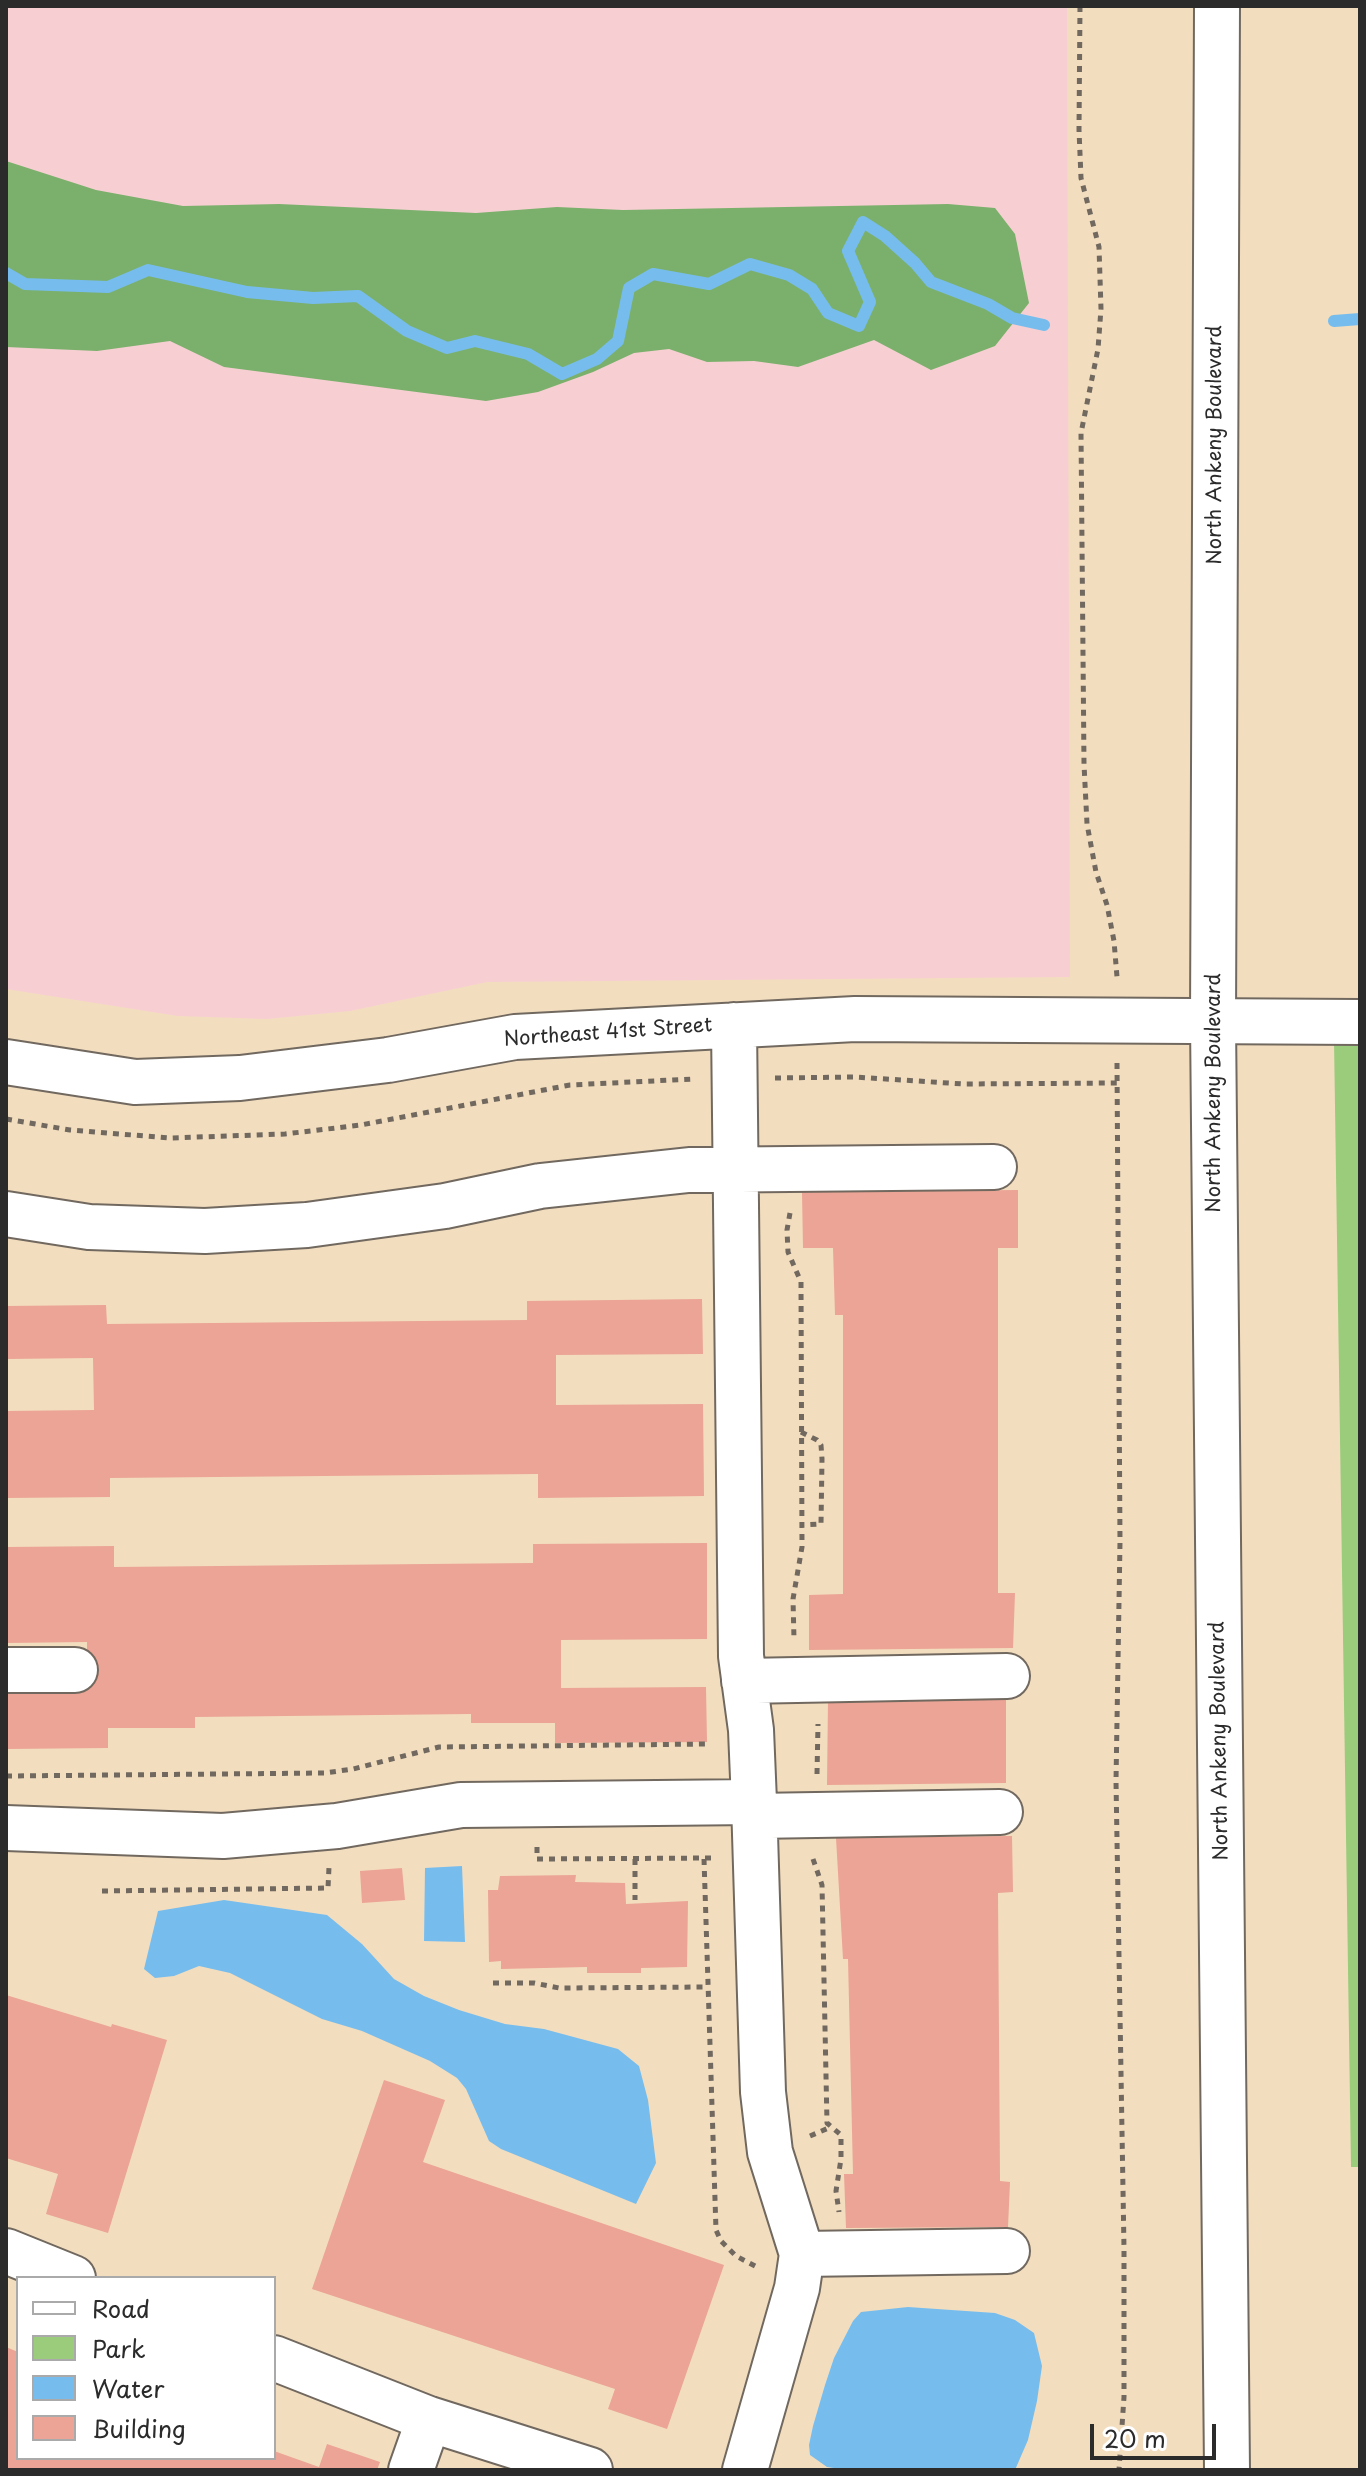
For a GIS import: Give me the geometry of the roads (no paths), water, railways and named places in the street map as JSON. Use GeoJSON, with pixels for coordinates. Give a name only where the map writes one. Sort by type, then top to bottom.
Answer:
{"type":"FeatureCollection","features":[{"type":"Feature","properties":{"kind":"main road","name":"North Ankeny Boulevard"},"geometry":{"type":"LineString","coordinates":[[1217,6],[1213,1021],[1227,2470]]}},
{"type":"Feature","properties":{"kind":"main road","name":"Northeast 41st Street"},"geometry":{"type":"LineString","coordinates":[[6,1062],[135,1082],[240,1078],[388,1060],[515,1037],[855,1019],[1360,1022]]}},
{"type":"Feature","properties":{"kind":"main road"},"geometry":{"type":"LineString","coordinates":[[734,1025],[738,1169],[741,1656],[752,1753],[763,2092],[770,2152],[821,2254]]}},
{"type":"Feature","properties":{"kind":"main road"},"geometry":{"type":"LineString","coordinates":[[6,1214],[89,1227],[205,1231],[307,1225],[445,1206],[540,1186],[689,1170],[994,1167]]}},
{"type":"Feature","properties":{"kind":"main road"},"geometry":{"type":"LineString","coordinates":[[6,1670],[75,1670]]}},
{"type":"Feature","properties":{"kind":"main road"},"geometry":{"type":"LineString","coordinates":[[744,1681],[1007,1676]]}},
{"type":"Feature","properties":{"kind":"main road"},"geometry":{"type":"LineString","coordinates":[[6,1828],[223,1836],[337,1826],[461,1805],[755,1825],[813,1815],[1000,1812]]}},
{"type":"Feature","properties":{"kind":"main road"},"geometry":{"type":"LineString","coordinates":[[6,2251],[68,2276]]}},
{"type":"Feature","properties":{"kind":"main road"},"geometry":{"type":"LineString","coordinates":[[821,2254],[1007,2251]]}},
{"type":"Feature","properties":{"kind":"main road"},"geometry":{"type":"LineString","coordinates":[[745,2470],[797,2288],[821,2254]]}},
{"type":"Feature","properties":{"kind":"main road"},"geometry":{"type":"LineString","coordinates":[[276,2359],[429,2419],[590,2470]]}},
{"type":"Feature","properties":{"kind":"main road"},"geometry":{"type":"LineString","coordinates":[[411,2470],[429,2419]]}},
{"type":"Feature","properties":{"kind":"water"},"geometry":{"type":"Polygon","coordinates":[[[462,1866],[465,1942],[424,1941],[425,1868],[462,1866]]]}},
{"type":"Feature","properties":{"kind":"water"},"geometry":{"type":"Polygon","coordinates":[[[224,1900],[327,1915],[362,1944],[394,1979],[424,1996],[505,2024],[544,2029],[618,2049],[639,2066],[648,2100],[656,2163],[636,2204],[501,2149],[489,2141],[466,2089],[457,2078],[430,2061],[362,2031],[322,2019],[230,1973],[199,1966],[174,1976],[155,1978],[144,1969],[158,1911],[224,1900]]]}},
{"type":"Feature","properties":{"kind":"water"},"geometry":{"type":"Polygon","coordinates":[[[908,2307],[995,2313],[1015,2320],[1034,2333],[1042,2366],[1028,2440],[1015,2470],[847,2470],[827,2467],[810,2455],[813,2426],[825,2385],[834,2358],[853,2321],[861,2312],[908,2307]]]}},
{"type":"Feature","properties":{"kind":"waterway"},"geometry":{"type":"LineString","coordinates":[[6,273],[25,284],[108,287],[148,270],[247,292],[313,298],[358,296],[407,331],[447,348],[475,341],[528,354],[562,374],[597,359],[618,341],[629,288],[653,274],[709,284],[750,264],[789,275],[812,289],[828,313],[859,326],[870,302],[848,251],[863,222],[885,236],[931,282],[988,304],[1012,318],[1044,325]]}},
{"type":"Feature","properties":{"kind":"waterway"},"geometry":{"type":"LineString","coordinates":[[1334,321],[1360,319]]}}]}
